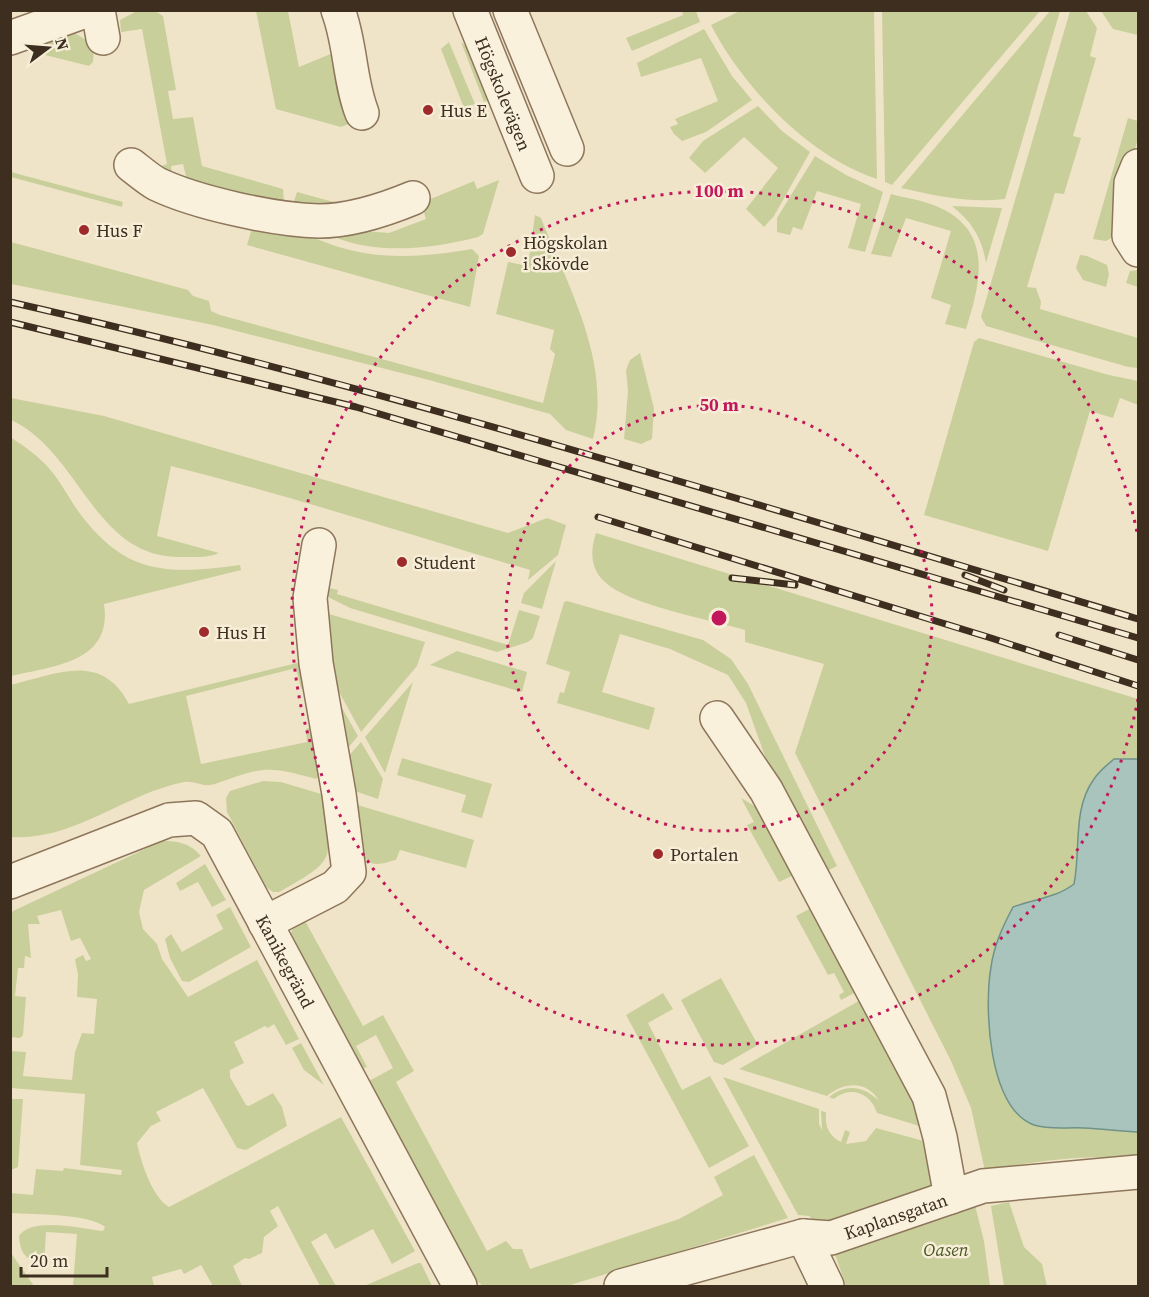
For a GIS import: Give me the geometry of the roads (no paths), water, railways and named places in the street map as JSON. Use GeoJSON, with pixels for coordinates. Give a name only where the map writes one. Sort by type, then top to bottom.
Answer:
{"type":"FeatureCollection","features":[{"type":"Feature","properties":{"kind":"street"},"geometry":{"type":"LineString","coordinates":[[338,10],[347,32],[355,96],[362,113]]}},
{"type":"Feature","properties":{"kind":"street","name":"Högskolevägen"},"geometry":{"type":"LineString","coordinates":[[470,10],[537,176]]}},
{"type":"Feature","properties":{"kind":"street"},"geometry":{"type":"LineString","coordinates":[[510,10],[567,149]]}},
{"type":"Feature","properties":{"kind":"street"},"geometry":{"type":"LineString","coordinates":[[10,38],[97,20]]}},
{"type":"Feature","properties":{"kind":"street"},"geometry":{"type":"LineString","coordinates":[[131,165],[157,184],[207,201],[281,217],[321,221],[357,216],[413,198]]}},
{"type":"Feature","properties":{"kind":"street"},"geometry":{"type":"LineString","coordinates":[[1138,166],[1131,183],[1129,236],[1138,250]]}},
{"type":"Feature","properties":{"kind":"street"},"geometry":{"type":"LineString","coordinates":[[265,923],[334,887],[349,872],[309,695],[310,598],[319,545]]}},
{"type":"Feature","properties":{"kind":"street"},"geometry":{"type":"LineString","coordinates":[[717,718],[766,790],[929,1096],[940,1137],[951,1197]]}},
{"type":"Feature","properties":{"kind":"street","name":"Kanikegränd"},"geometry":{"type":"LineString","coordinates":[[10,882],[170,820],[196,818],[217,833],[460,1287]]}},
{"type":"Feature","properties":{"kind":"street","name":"Kaplansgatan"},"geometry":{"type":"LineString","coordinates":[[621,1287],[803,1236],[831,1238],[983,1186],[1018,1181],[1138,1172]]}},
{"type":"Feature","properties":{"kind":"street"},"geometry":{"type":"LineString","coordinates":[[803,1236],[827,1287]]}},
{"type":"Feature","properties":{"kind":"water"},"geometry":{"type":"Polygon","coordinates":[[[1114,759],[1138,759],[1138,1132],[1040,1127],[1019,1115],[1007,1099],[998,1078],[989,1030],[988,1006],[992,959],[999,936],[1013,907],[1052,895],[1074,884],[1078,830],[1083,803],[1096,776],[1114,759]]]}},
{"type":"Feature","properties":{"kind":"railway"},"geometry":{"type":"LineString","coordinates":[[10,302],[295,372],[436,411],[717,492],[1138,619]]}},
{"type":"Feature","properties":{"kind":"railway"},"geometry":{"type":"LineString","coordinates":[[10,322],[356,407],[1138,638]]}},
{"type":"Feature","properties":{"kind":"railway"},"geometry":{"type":"LineString","coordinates":[[598,517],[991,638],[1138,686]]}},
{"type":"Feature","properties":{"kind":"railway"},"geometry":{"type":"LineString","coordinates":[[965,575],[1004,590]]}},
{"type":"Feature","properties":{"kind":"railway"},"geometry":{"type":"LineString","coordinates":[[732,578],[795,585]]}},
{"type":"Feature","properties":{"kind":"railway"},"geometry":{"type":"LineString","coordinates":[[1059,635],[1138,660]]}},
{"type":"Feature","properties":{"kind":"place","name":"Hus E"},"geometry":{"type":"Point","coordinates":[428,110]}},
{"type":"Feature","properties":{"kind":"place","name":"Hus F"},"geometry":{"type":"Point","coordinates":[84,230]}},
{"type":"Feature","properties":{"kind":"place","name":"Högskolan i Skövde"},"geometry":{"type":"Point","coordinates":[511,252]}},
{"type":"Feature","properties":{"kind":"place","name":"Student"},"geometry":{"type":"Point","coordinates":[402,562]}},
{"type":"Feature","properties":{"kind":"place","name":"Hus H"},"geometry":{"type":"Point","coordinates":[204,632]}},
{"type":"Feature","properties":{"kind":"place","name":"Portalen"},"geometry":{"type":"Point","coordinates":[658,854]}},
{"type":"Feature","properties":{"kind":"park label","name":"Oasen"},"geometry":{"type":"Point","coordinates":[946,1249]}}]}
